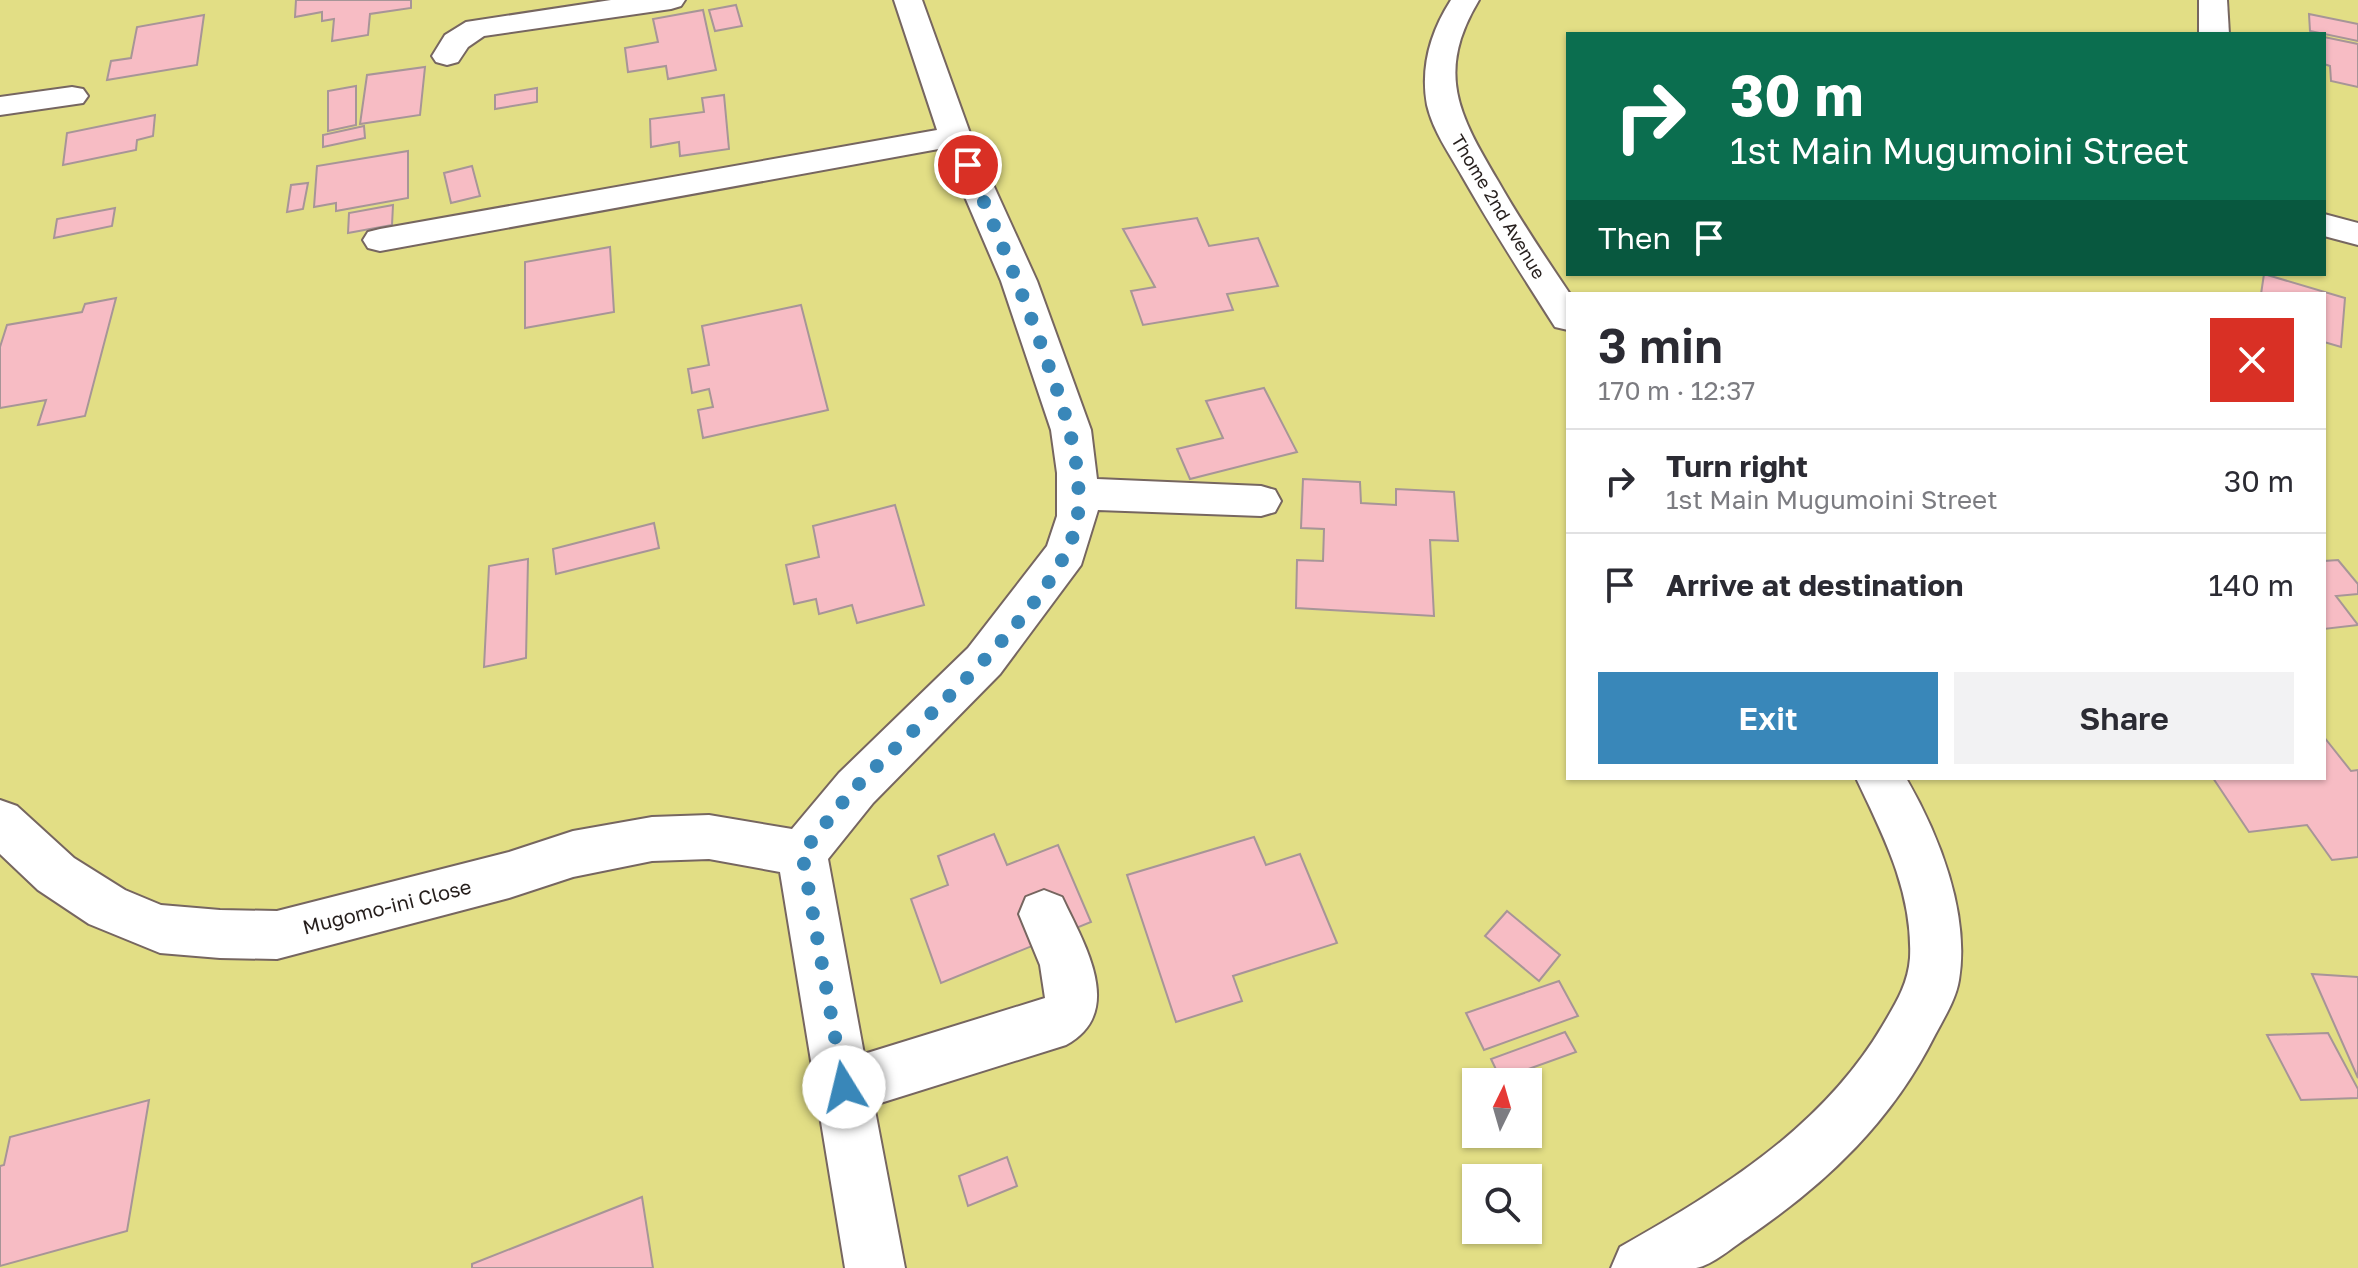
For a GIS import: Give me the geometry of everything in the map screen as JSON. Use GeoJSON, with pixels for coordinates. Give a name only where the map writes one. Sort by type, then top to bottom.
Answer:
{"type":"FeatureCollection","features":[{"type":"Feature","properties":{"kind":"street"},"geometry":{"type":"LineString","coordinates":[[447,56],[456,41],[476,28],[671,0]]}},
{"type":"Feature","properties":{"kind":"street"},"geometry":{"type":"LineString","coordinates":[[875,1268],[802,853],[856,788],[984,661],[1038,594],[1066,553],[1078,516],[1071,430],[1019,281],[955,136],[908,0]]}},
{"type":"Feature","properties":{"kind":"street","name":"Thome 2nd Avenue"},"geometry":{"type":"LineString","coordinates":[[1465,0],[1450,21],[1443,51],[1442,103],[1450,127],[1524,252],[1566,315]]}},
{"type":"Feature","properties":{"kind":"street"},"geometry":{"type":"LineString","coordinates":[[2213,0],[2214,32]]}},
{"type":"Feature","properties":{"kind":"street"},"geometry":{"type":"LineString","coordinates":[[0,106],[72,96]]}},
{"type":"Feature","properties":{"kind":"street"},"geometry":{"type":"LineString","coordinates":[[380,240],[955,136]]}},
{"type":"Feature","properties":{"kind":"street"},"geometry":{"type":"LineString","coordinates":[[2326,226],[2358,234]]}},
{"type":"Feature","properties":{"kind":"street"},"geometry":{"type":"LineString","coordinates":[[1077,494],[1261,501]]}},
{"type":"Feature","properties":{"kind":"street"},"geometry":{"type":"LineString","coordinates":[[1641,1268],[1749,1204],[1835,1133],[1902,1047],[1933,982],[1935,953],[1931,908],[1912,848],[1891,795],[1881,780]]}},
{"type":"Feature","properties":{"kind":"street","name":"Mugomo-ini Close"},"geometry":{"type":"LineString","coordinates":[[0,822],[56,874],[107,907],[160,929],[220,934],[277,935],[509,875],[573,854],[652,839],[709,837],[802,853]]}},
{"type":"Feature","properties":{"kind":"street"},"geometry":{"type":"LineString","coordinates":[[844,1087],[1047,1026],[1065,1015],[1071,1001],[1071,979],[1044,914]]}},
{"type":"Feature","properties":{"kind":"shaded area"},"geometry":{"type":"Polygon","coordinates":[[[0,0],[2358,0],[2358,1268],[0,1268],[0,0]]]}},
{"type":"Feature","properties":{"kind":"building"},"geometry":{"type":"Polygon","coordinates":[[[296,0],[411,0],[411,8],[370,14],[368,35],[332,41],[334,19],[322,21],[322,12],[295,17],[296,0]]]}},
{"type":"Feature","properties":{"kind":"building"},"geometry":{"type":"Polygon","coordinates":[[[736,5],[742,26],[715,31],[709,10],[736,5]]]}},
{"type":"Feature","properties":{"kind":"building"},"geometry":{"type":"Polygon","coordinates":[[[703,10],[716,70],[668,79],[666,66],[628,72],[625,48],[658,42],[653,19],[703,10]]]}},
{"type":"Feature","properties":{"kind":"building"},"geometry":{"type":"Polygon","coordinates":[[[2309,14],[2358,24],[2358,41],[2326,32],[2310,31],[2309,14]]]}},
{"type":"Feature","properties":{"kind":"building"},"geometry":{"type":"Polygon","coordinates":[[[204,15],[197,65],[107,80],[111,61],[131,58],[137,27],[204,15]]]}},
{"type":"Feature","properties":{"kind":"building"},"geometry":{"type":"Polygon","coordinates":[[[2326,37],[2358,44],[2358,87],[2331,81],[2330,66],[2326,65],[2326,37]]]}},
{"type":"Feature","properties":{"kind":"building"},"geometry":{"type":"Polygon","coordinates":[[[425,67],[420,115],[360,124],[367,75],[425,67]]]}},
{"type":"Feature","properties":{"kind":"building"},"geometry":{"type":"Polygon","coordinates":[[[356,86],[356,125],[328,131],[328,91],[356,86]]]}},
{"type":"Feature","properties":{"kind":"building"},"geometry":{"type":"Polygon","coordinates":[[[537,88],[537,102],[495,109],[495,95],[537,88]]]}},
{"type":"Feature","properties":{"kind":"building"},"geometry":{"type":"Polygon","coordinates":[[[724,95],[729,149],[680,156],[679,142],[651,147],[650,119],[704,112],[702,98],[724,95]]]}},
{"type":"Feature","properties":{"kind":"building"},"geometry":{"type":"Polygon","coordinates":[[[155,115],[153,136],[137,140],[136,150],[63,165],[67,133],[155,115]]]}},
{"type":"Feature","properties":{"kind":"building"},"geometry":{"type":"Polygon","coordinates":[[[364,126],[365,138],[323,147],[323,135],[364,126]]]}},
{"type":"Feature","properties":{"kind":"building"},"geometry":{"type":"Polygon","coordinates":[[[408,151],[408,198],[336,211],[336,203],[314,207],[317,166],[408,151]]]}},
{"type":"Feature","properties":{"kind":"building"},"geometry":{"type":"Polygon","coordinates":[[[472,166],[480,196],[451,203],[444,173],[472,166]]]}},
{"type":"Feature","properties":{"kind":"building"},"geometry":{"type":"Polygon","coordinates":[[[308,183],[303,209],[287,212],[291,185],[308,183]]]}},
{"type":"Feature","properties":{"kind":"building"},"geometry":{"type":"Polygon","coordinates":[[[393,205],[392,225],[348,233],[349,213],[393,205]]]}},
{"type":"Feature","properties":{"kind":"building"},"geometry":{"type":"Polygon","coordinates":[[[115,208],[112,226],[54,238],[57,219],[115,208]]]}},
{"type":"Feature","properties":{"kind":"building"},"geometry":{"type":"Polygon","coordinates":[[[1197,218],[1209,246],[1258,238],[1278,286],[1227,294],[1233,310],[1143,325],[1131,291],[1155,287],[1123,229],[1197,218]]]}},
{"type":"Feature","properties":{"kind":"building"},"geometry":{"type":"Polygon","coordinates":[[[610,247],[614,312],[525,328],[525,262],[610,247]]]}},
{"type":"Feature","properties":{"kind":"building"},"geometry":{"type":"Polygon","coordinates":[[[2264,276],[2271,276],[2325,292],[2261,292],[2264,276]]]}},
{"type":"Feature","properties":{"kind":"building"},"geometry":{"type":"Polygon","coordinates":[[[2326,292],[2345,298],[2341,347],[2326,343],[2326,292]]]}},
{"type":"Feature","properties":{"kind":"building"},"geometry":{"type":"Polygon","coordinates":[[[116,298],[85,416],[38,425],[46,400],[0,408],[0,347],[7,325],[82,312],[85,304],[116,298]]]}},
{"type":"Feature","properties":{"kind":"building"},"geometry":{"type":"Polygon","coordinates":[[[801,305],[828,410],[703,438],[698,410],[713,407],[709,389],[692,393],[688,369],[709,365],[702,326],[801,305]]]}},
{"type":"Feature","properties":{"kind":"building"},"geometry":{"type":"Polygon","coordinates":[[[1264,388],[1297,452],[1190,479],[1177,449],[1223,438],[1206,401],[1264,388]]]}},
{"type":"Feature","properties":{"kind":"building"},"geometry":{"type":"Polygon","coordinates":[[[1303,479],[1360,482],[1361,503],[1396,505],[1396,489],[1454,492],[1458,541],[1430,540],[1434,616],[1296,608],[1297,560],[1323,561],[1324,529],[1301,528],[1303,479]]]}},
{"type":"Feature","properties":{"kind":"building"},"geometry":{"type":"Polygon","coordinates":[[[895,505],[924,605],[857,623],[852,605],[819,614],[816,599],[794,604],[786,565],[819,557],[813,526],[895,505]]]}},
{"type":"Feature","properties":{"kind":"building"},"geometry":{"type":"Polygon","coordinates":[[[654,523],[659,548],[556,574],[553,549],[654,523]]]}},
{"type":"Feature","properties":{"kind":"building"},"geometry":{"type":"Polygon","coordinates":[[[528,559],[526,658],[484,667],[489,566],[528,559]]]}},
{"type":"Feature","properties":{"kind":"building"},"geometry":{"type":"Polygon","coordinates":[[[2338,560],[2358,584],[2358,594],[2336,596],[2358,625],[2326,629],[2326,561],[2338,560]]]}},
{"type":"Feature","properties":{"kind":"building"},"geometry":{"type":"Polygon","coordinates":[[[2326,740],[2351,771],[2358,770],[2358,857],[2332,860],[2307,825],[2249,832],[2214,780],[2326,780],[2326,740]]]}},
{"type":"Feature","properties":{"kind":"building"},"geometry":{"type":"Polygon","coordinates":[[[994,834],[1007,865],[1058,845],[1091,922],[941,983],[911,899],[948,885],[938,856],[994,834]]]}},
{"type":"Feature","properties":{"kind":"building"},"geometry":{"type":"Polygon","coordinates":[[[1254,837],[1266,865],[1300,854],[1337,943],[1233,976],[1242,1001],[1176,1022],[1127,875],[1254,837]]]}},
{"type":"Feature","properties":{"kind":"building"},"geometry":{"type":"Polygon","coordinates":[[[1507,911],[1560,955],[1539,981],[1485,936],[1507,911]]]}},
{"type":"Feature","properties":{"kind":"building"},"geometry":{"type":"Polygon","coordinates":[[[2312,974],[2358,977],[2358,1078],[2312,974]]]}},
{"type":"Feature","properties":{"kind":"building"},"geometry":{"type":"Polygon","coordinates":[[[1559,981],[1578,1016],[1484,1050],[1466,1013],[1559,981]]]}},
{"type":"Feature","properties":{"kind":"building"},"geometry":{"type":"Polygon","coordinates":[[[1565,1032],[1576,1052],[1531,1068],[1495,1068],[1491,1059],[1565,1032]]]}},
{"type":"Feature","properties":{"kind":"building"},"geometry":{"type":"Polygon","coordinates":[[[2328,1033],[2358,1089],[2358,1098],[2301,1100],[2267,1035],[2328,1033]]]}},
{"type":"Feature","properties":{"kind":"building"},"geometry":{"type":"Polygon","coordinates":[[[149,1100],[127,1231],[0,1266],[0,1166],[4,1165],[10,1137],[149,1100]]]}},
{"type":"Feature","properties":{"kind":"building"},"geometry":{"type":"Polygon","coordinates":[[[1007,1157],[1017,1186],[968,1206],[959,1176],[1007,1157]]]}},
{"type":"Feature","properties":{"kind":"building"},"geometry":{"type":"Polygon","coordinates":[[[642,1197],[653,1268],[472,1268],[472,1264],[642,1197]]]}},
{"type":"Feature","properties":{"kind":"route"},"geometry":{"type":"LineString","coordinates":[[844,1087],[802,853],[856,788],[984,661],[1038,594],[1066,553],[1078,516],[1077,473],[1071,430],[1019,281],[968,165]]}}]}
